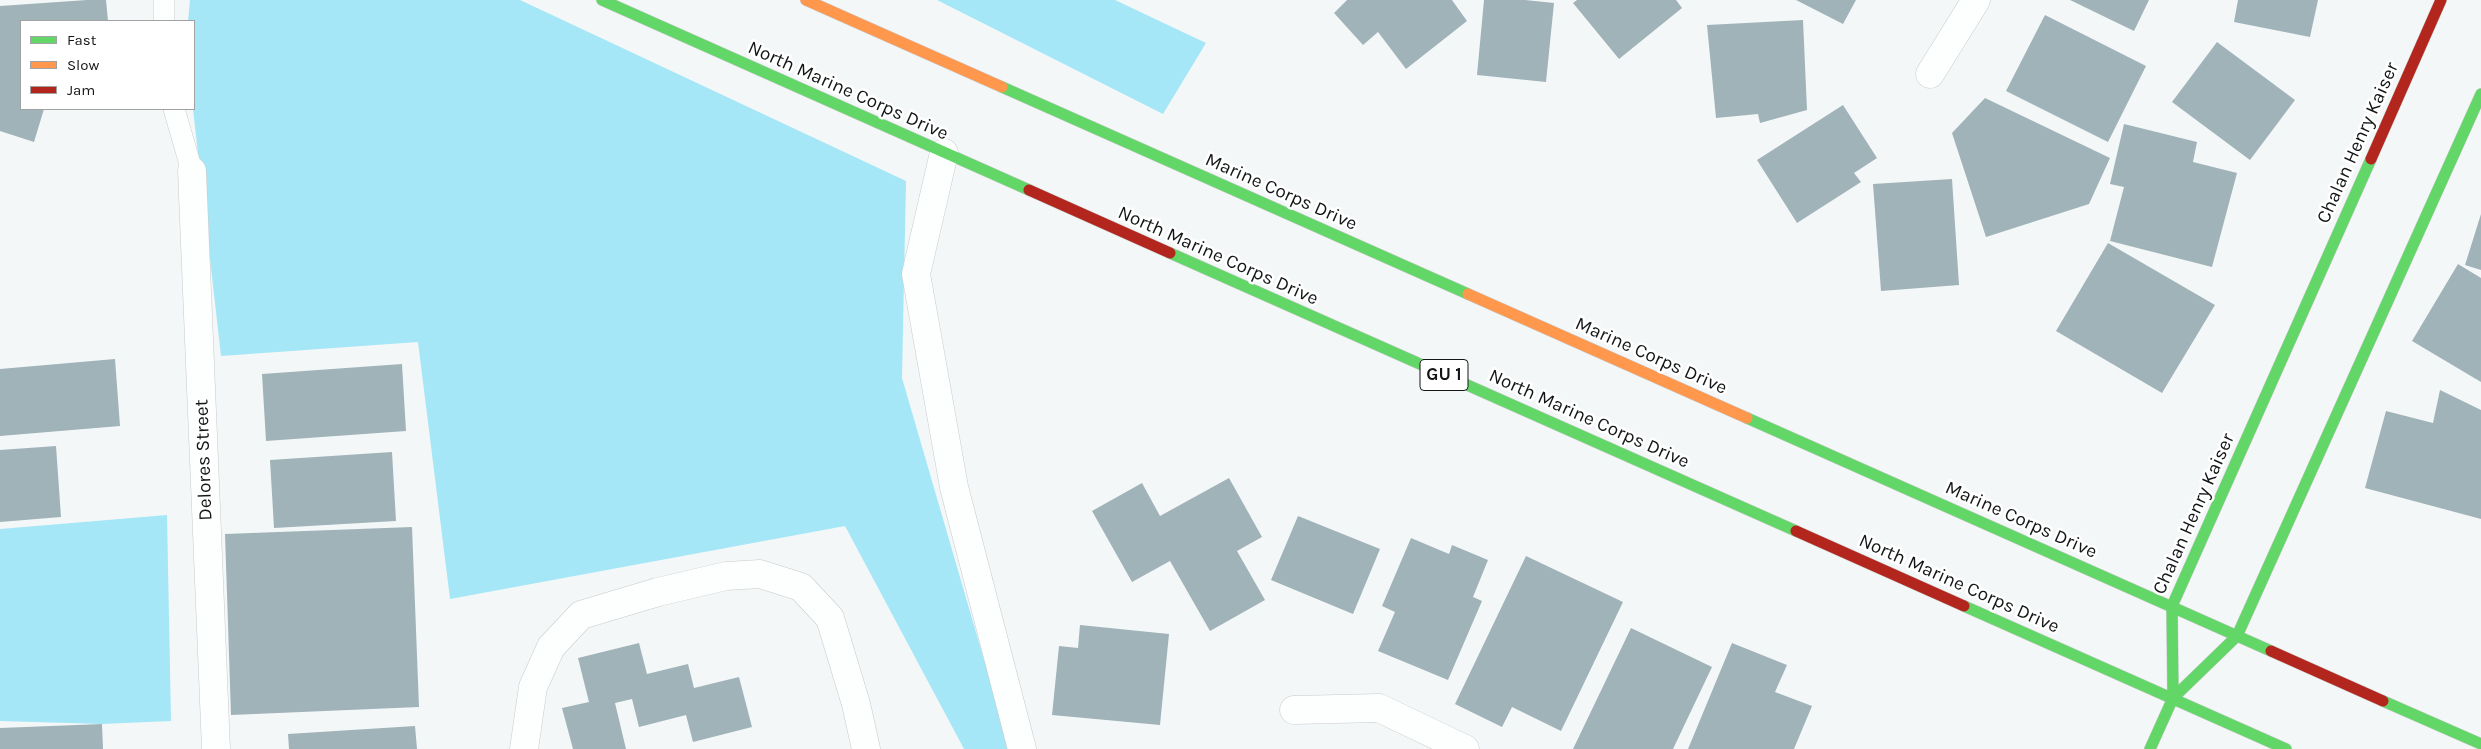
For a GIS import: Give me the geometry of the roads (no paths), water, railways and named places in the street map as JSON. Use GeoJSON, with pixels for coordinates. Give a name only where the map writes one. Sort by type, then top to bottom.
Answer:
{"type":"FeatureCollection","features":[{"type":"Feature","properties":{"kind":"main road","name":"North Marine Corps Drive"},"geometry":{"type":"LineString","coordinates":[[602,0],[2286,749]]}},
{"type":"Feature","properties":{"kind":"main road","name":"Chalan Henry Kaiser"},"geometry":{"type":"LineString","coordinates":[[2173,698],[2172,606],[2441,0]]}},
{"type":"Feature","properties":{"kind":"main road","name":"Marine Corps Drive"},"geometry":{"type":"LineString","coordinates":[[821,4],[2481,744]]}},
{"type":"Feature","properties":{"kind":"main road"},"geometry":{"type":"LineString","coordinates":[[2150,749],[2173,698],[2237,636],[2481,94]]}},
{"type":"Feature","properties":{"kind":"street"},"geometry":{"type":"LineString","coordinates":[[1930,74],[1976,0]]}},
{"type":"Feature","properties":{"kind":"street"},"geometry":{"type":"LineString","coordinates":[[944,153],[916,274],[954,487],[1022,749]]}},
{"type":"Feature","properties":{"kind":"street","name":"Delores Street"},"geometry":{"type":"LineString","coordinates":[[192,171],[216,749]]}},
{"type":"Feature","properties":{"kind":"street"},"geometry":{"type":"LineString","coordinates":[[524,749],[533,687],[551,647],[581,615],[658,592],[726,576],[760,574],[802,587],[830,618],[856,704],[866,749]]}},
{"type":"Feature","properties":{"kind":"street"},"geometry":{"type":"LineString","coordinates":[[1294,710],[1379,708],[1465,749]]}},
{"type":"Feature","properties":{"kind":"lane"},"geometry":{"type":"LineString","coordinates":[[164,0],[164,20]]}},
{"type":"Feature","properties":{"kind":"lane"},"geometry":{"type":"LineString","coordinates":[[174,110],[192,171]]}}]}
